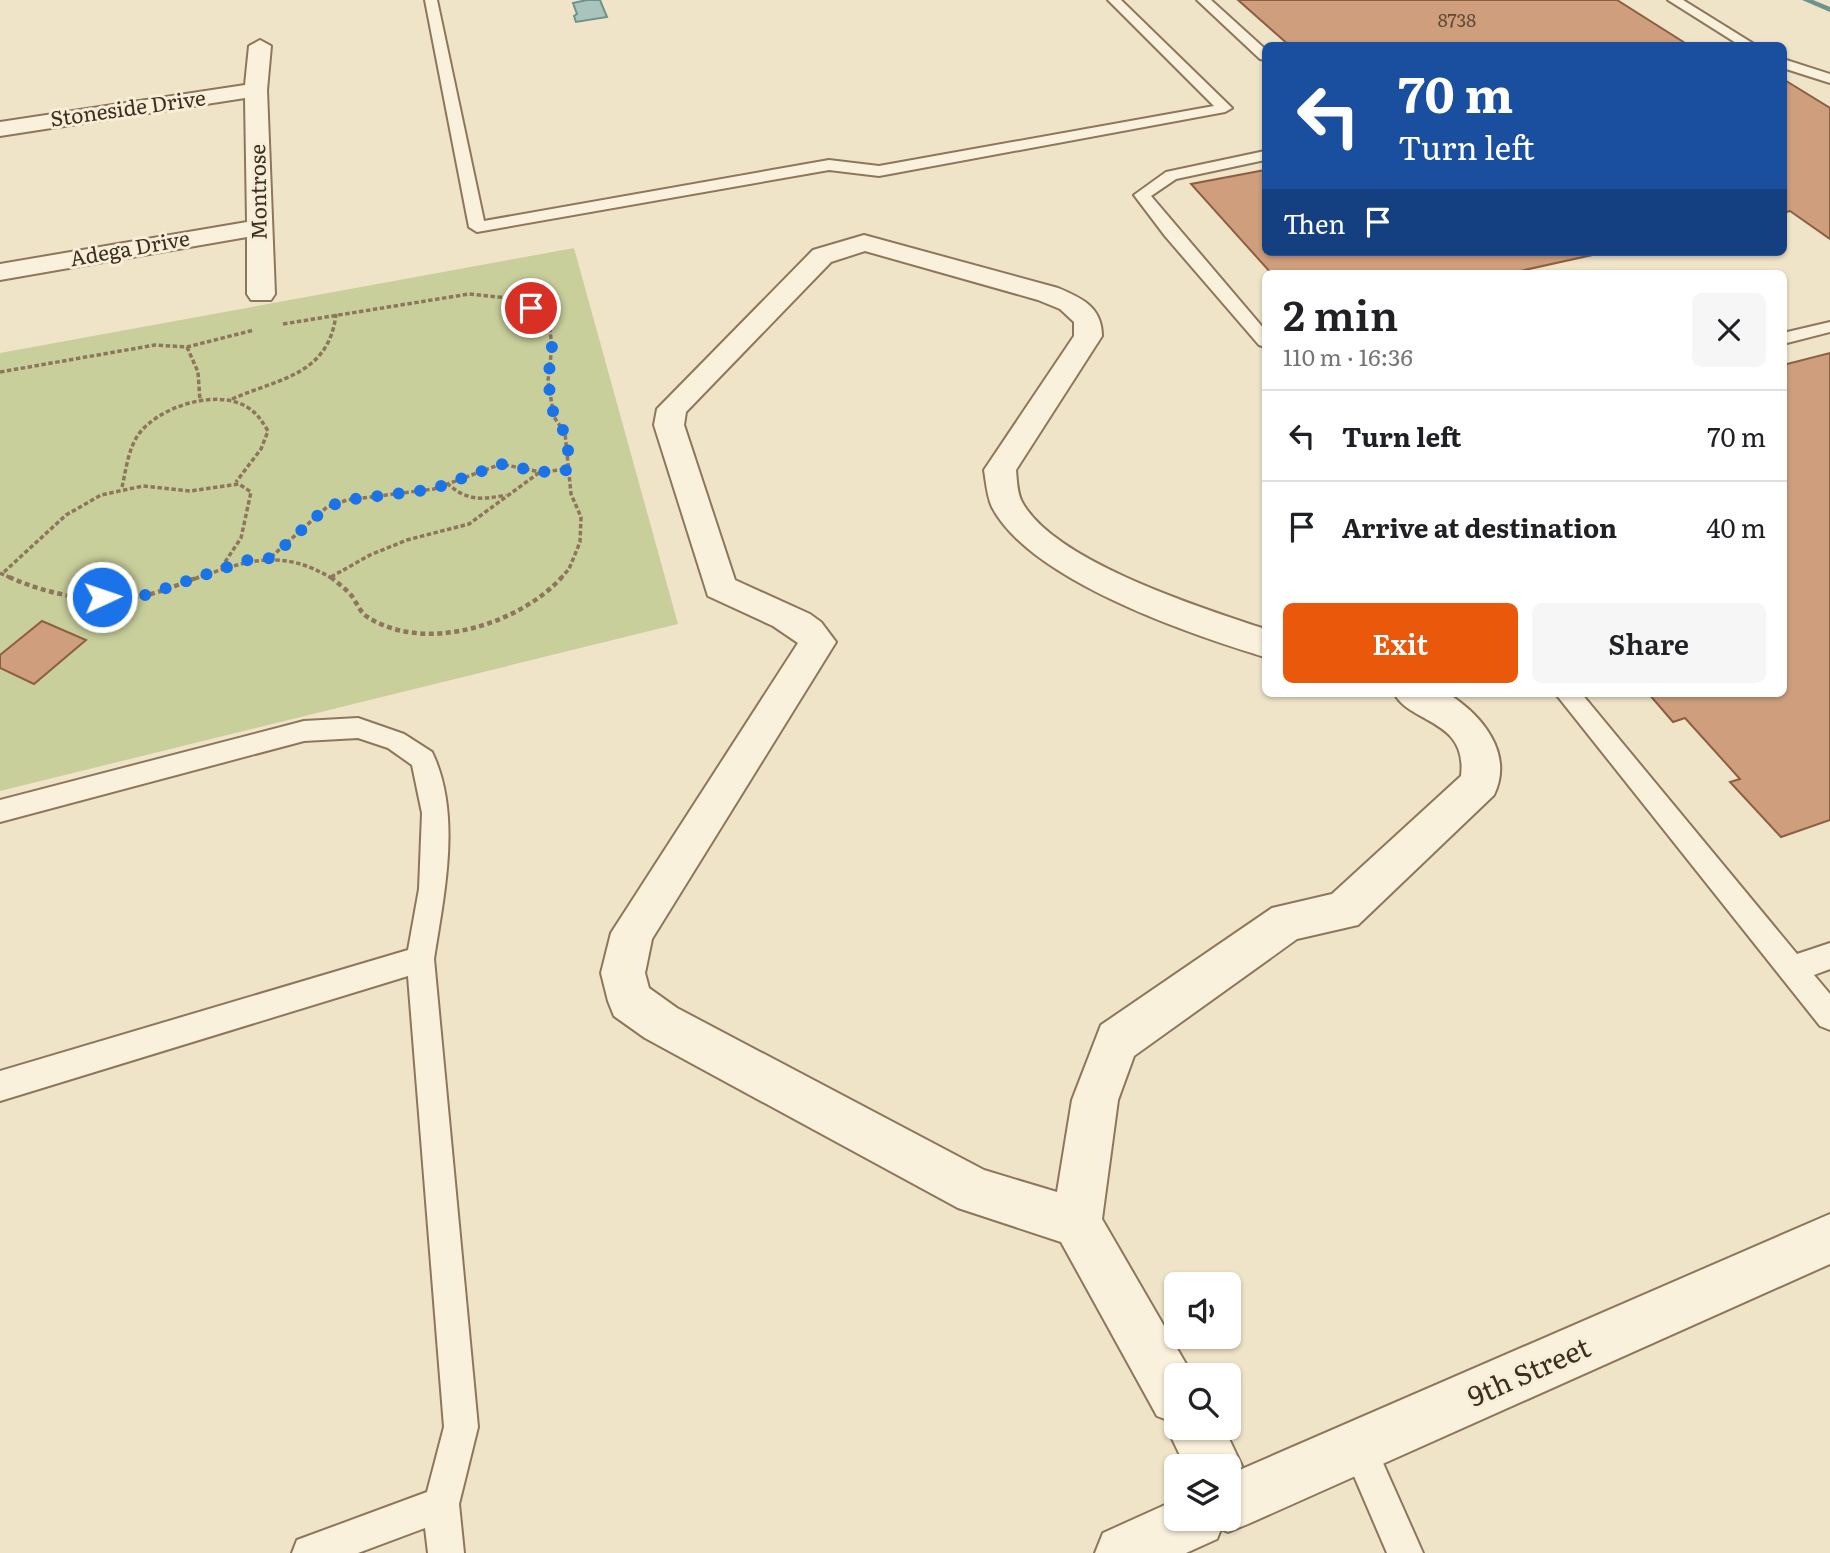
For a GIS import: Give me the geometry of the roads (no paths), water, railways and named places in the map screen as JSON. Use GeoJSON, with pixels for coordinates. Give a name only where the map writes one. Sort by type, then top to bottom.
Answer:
{"type":"FeatureCollection","features":[{"type":"Feature","properties":{"kind":"street","name":"Montrose"},"geometry":{"type":"LineString","coordinates":[[260,46],[256,90],[261,293]]}},
{"type":"Feature","properties":{"kind":"street","name":"Stoneside Drive"},"geometry":{"type":"LineString","coordinates":[[0,128],[256,90]]}},
{"type":"Feature","properties":{"kind":"street","name":"Adega Drive"},"geometry":{"type":"LineString","coordinates":[[0,272],[260,227]]}},
{"type":"Feature","properties":{"kind":"street"},"geometry":{"type":"LineString","coordinates":[[1077,1223],[975,1191],[660,1023],[630,1001],[623,973],[632,933],[818,642],[809,629],[734,597],[720,587],[669,425],[672,409],[822,256],[841,248],[864,243],[1048,294],[1070,303],[1088,320],[1087,336],[1000,470],[1008,505],[1034,539],[1073,566],[1207,623],[1262,642]]}},
{"type":"Feature","properties":{"kind":"street"},"geometry":{"type":"LineString","coordinates":[[1164,1376],[1077,1223],[1095,1100],[1117,1041],[1287,922],[1343,911],[1479,783],[1482,756],[1462,726],[1424,697]]}},
{"type":"Feature","properties":{"kind":"street","name":"9th Street"},"geometry":{"type":"LineString","coordinates":[[1241,1489],[1359,1448],[1830,1240]]}},
{"type":"Feature","properties":{"kind":"street","name":"9th Street"},"geometry":{"type":"LineString","coordinates":[[1123,1553],[1164,1529]]}},
{"type":"Feature","properties":{"kind":"lane"},"geometry":{"type":"LineString","coordinates":[[431,0],[477,227],[829,165],[879,171],[1225,108],[1114,0]]}},
{"type":"Feature","properties":{"kind":"lane"},"geometry":{"type":"LineString","coordinates":[[1203,0],[1262,53]]}},
{"type":"Feature","properties":{"kind":"lane"},"geometry":{"type":"LineString","coordinates":[[1674,0],[1744,42]]}},
{"type":"Feature","properties":{"kind":"lane"},"geometry":{"type":"LineString","coordinates":[[1787,64],[1830,79]]}},
{"type":"Feature","properties":{"kind":"lane"},"geometry":{"type":"LineString","coordinates":[[1262,157],[1171,176],[1142,195],[1171,233],[1262,338]]}},
{"type":"Feature","properties":{"kind":"lane"},"geometry":{"type":"LineString","coordinates":[[1787,338],[1830,327]]}},
{"type":"Feature","properties":{"kind":"lane"},"geometry":{"type":"LineString","coordinates":[[1570,697],[1830,1016]]}},
{"type":"Feature","properties":{"kind":"lane"},"geometry":{"type":"LineString","coordinates":[[0,811],[304,731],[358,728],[396,741],[422,759],[435,813],[432,889],[420,959],[461,1427],[441,1504],[446,1553]]}},
{"type":"Feature","properties":{"kind":"lane"},"geometry":{"type":"LineString","coordinates":[[1792,969],[1830,956]]}},
{"type":"Feature","properties":{"kind":"lane"},"geometry":{"type":"LineString","coordinates":[[0,1086],[420,959]]}},
{"type":"Feature","properties":{"kind":"lane"},"geometry":{"type":"LineString","coordinates":[[1359,1448],[1405,1553]]}},
{"type":"Feature","properties":{"kind":"lane"},"geometry":{"type":"LineString","coordinates":[[310,1553],[441,1504]]}},
{"type":"Feature","properties":{"kind":"water"},"geometry":{"type":"Polygon","coordinates":[[[600,0],[607,17],[576,22],[574,16],[577,14],[573,3],[600,0]]]}},
{"type":"Feature","properties":{"kind":"waterway"},"geometry":{"type":"LineString","coordinates":[[1806,0],[1830,10]]}}]}
